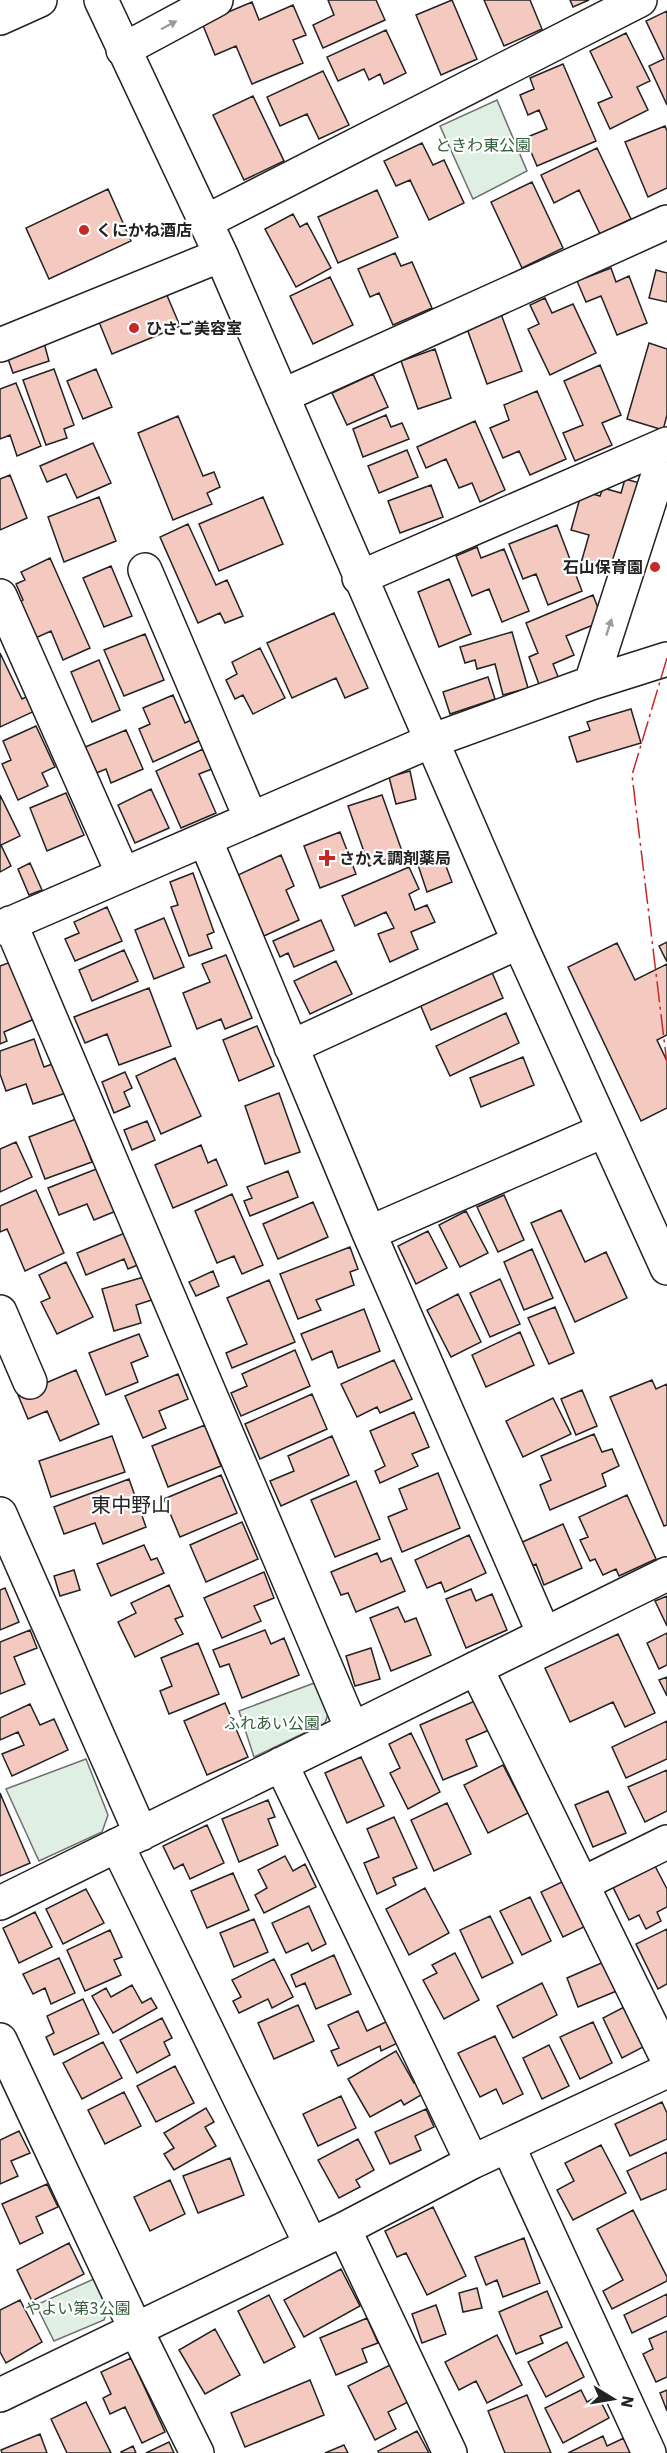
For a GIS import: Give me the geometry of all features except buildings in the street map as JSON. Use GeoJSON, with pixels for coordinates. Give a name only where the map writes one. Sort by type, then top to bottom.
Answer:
{"type":"FeatureCollection","features":[{"type":"Feature","properties":{"kind":"street"},"geometry":{"type":"LineString","coordinates":[[0,18],[40,0]]}},
{"type":"Feature","properties":{"kind":"street"},"geometry":{"type":"LineString","coordinates":[[101,0],[221,255],[430,741],[603,1131],[667,1268]]}},
{"type":"Feature","properties":{"kind":"street"},"geometry":{"type":"LineString","coordinates":[[123,50],[216,0]]}},
{"type":"Feature","properties":{"kind":"street"},"geometry":{"type":"LineString","coordinates":[[205,222],[640,0]]}},
{"type":"Feature","properties":{"kind":"street"},"geometry":{"type":"LineString","coordinates":[[282,396],[667,222]]}},
{"type":"Feature","properties":{"kind":"street"},"geometry":{"type":"LineString","coordinates":[[0,345],[221,255]]}},
{"type":"Feature","properties":{"kind":"street"},"geometry":{"type":"LineString","coordinates":[[359,578],[667,445]]}},
{"type":"Feature","properties":{"kind":"street"},"geometry":{"type":"LineString","coordinates":[[591,683],[667,445]]}},
{"type":"Feature","properties":{"kind":"street"},"geometry":{"type":"LineString","coordinates":[[146,570],[251,819]]}},
{"type":"Feature","properties":{"kind":"street"},"geometry":{"type":"LineString","coordinates":[[0,597],[123,874]]}},
{"type":"Feature","properties":{"kind":"street"},"geometry":{"type":"LineString","coordinates":[[352,1729],[5,925],[430,741],[591,683],[667,659]]}},
{"type":"Feature","properties":{"kind":"street"},"geometry":{"type":"LineString","coordinates":[[205,839],[369,1233],[544,1634]]}},
{"type":"Feature","properties":{"kind":"street"},"geometry":{"type":"LineString","coordinates":[[291,1047],[519,942]]}},
{"type":"Feature","properties":{"kind":"street"},"geometry":{"type":"LineString","coordinates":[[369,1233],[603,1131]]}},
{"type":"Feature","properties":{"kind":"street"},"geometry":{"type":"LineString","coordinates":[[0,1312],[30,1382]]}},
{"type":"Feature","properties":{"kind":"street"},"geometry":{"type":"LineString","coordinates":[[0,1514],[129,1839],[311,2245]]}},
{"type":"Feature","properties":{"kind":"street"},"geometry":{"type":"LineString","coordinates":[[0,1903],[667,1574]]}},
{"type":"Feature","properties":{"kind":"street"},"geometry":{"type":"LineString","coordinates":[[476,1668],[667,2058]]}},
{"type":"Feature","properties":{"kind":"street"},"geometry":{"type":"LineString","coordinates":[[281,1764],[472,2162]]}},
{"type":"Feature","properties":{"kind":"street"},"geometry":{"type":"LineString","coordinates":[[582,1884],[667,1842]]}},
{"type":"Feature","properties":{"kind":"street"},"geometry":{"type":"LineString","coordinates":[[0,2040],[136,2330],[197,2453]]}},
{"type":"Feature","properties":{"kind":"street"},"geometry":{"type":"LineString","coordinates":[[0,2396],[344,2229],[472,2162],[667,2071]]}},
{"type":"Feature","properties":{"kind":"street"},"geometry":{"type":"LineString","coordinates":[[508,2146],[649,2453]]}},
{"type":"Feature","properties":{"kind":"street"},"geometry":{"type":"LineString","coordinates":[[344,2229],[450,2453]]}},
{"type":"Feature","properties":{"kind":"green space","name":"ときわ東公園"},"geometry":{"type":"Polygon","coordinates":[[[497,100],[527,171],[473,199],[440,126],[497,100]]]}},
{"type":"Feature","properties":{"kind":"green space","name":"ふれあい公園"},"geometry":{"type":"Polygon","coordinates":[[[317,1682],[329,1711],[325,1723],[254,1757],[239,1711],[317,1682]]]}},
{"type":"Feature","properties":{"kind":"green space"},"geometry":{"type":"Polygon","coordinates":[[[86,1759],[108,1815],[102,1832],[39,1861],[6,1789],[86,1759]]]}},
{"type":"Feature","properties":{"kind":"green space","name":"やよい第3公園"},"geometry":{"type":"Polygon","coordinates":[[[96,2278],[109,2306],[104,2320],[54,2341],[36,2305],[96,2278]]]}},
{"type":"Feature","properties":{"kind":"power"},"geometry":{"type":"LineString","coordinates":[[667,658],[632,775],[667,1064]]}},
{"type":"Feature","properties":{"kind":"place","name":"くにかね酒店"},"geometry":{"type":"Point","coordinates":[84,230]}},
{"type":"Feature","properties":{"kind":"place","name":"ひさご美容室"},"geometry":{"type":"Point","coordinates":[134,328]}},
{"type":"Feature","properties":{"kind":"place","name":"石山保育園"},"geometry":{"type":"Point","coordinates":[655,567]}},
{"type":"Feature","properties":{"kind":"place","name":"さかえ調剤薬局"},"geometry":{"type":"Point","coordinates":[327,858]}},
{"type":"Feature","properties":{"kind":"district","name":"東中野山"},"geometry":{"type":"Point","coordinates":[131,1505]}}]}
